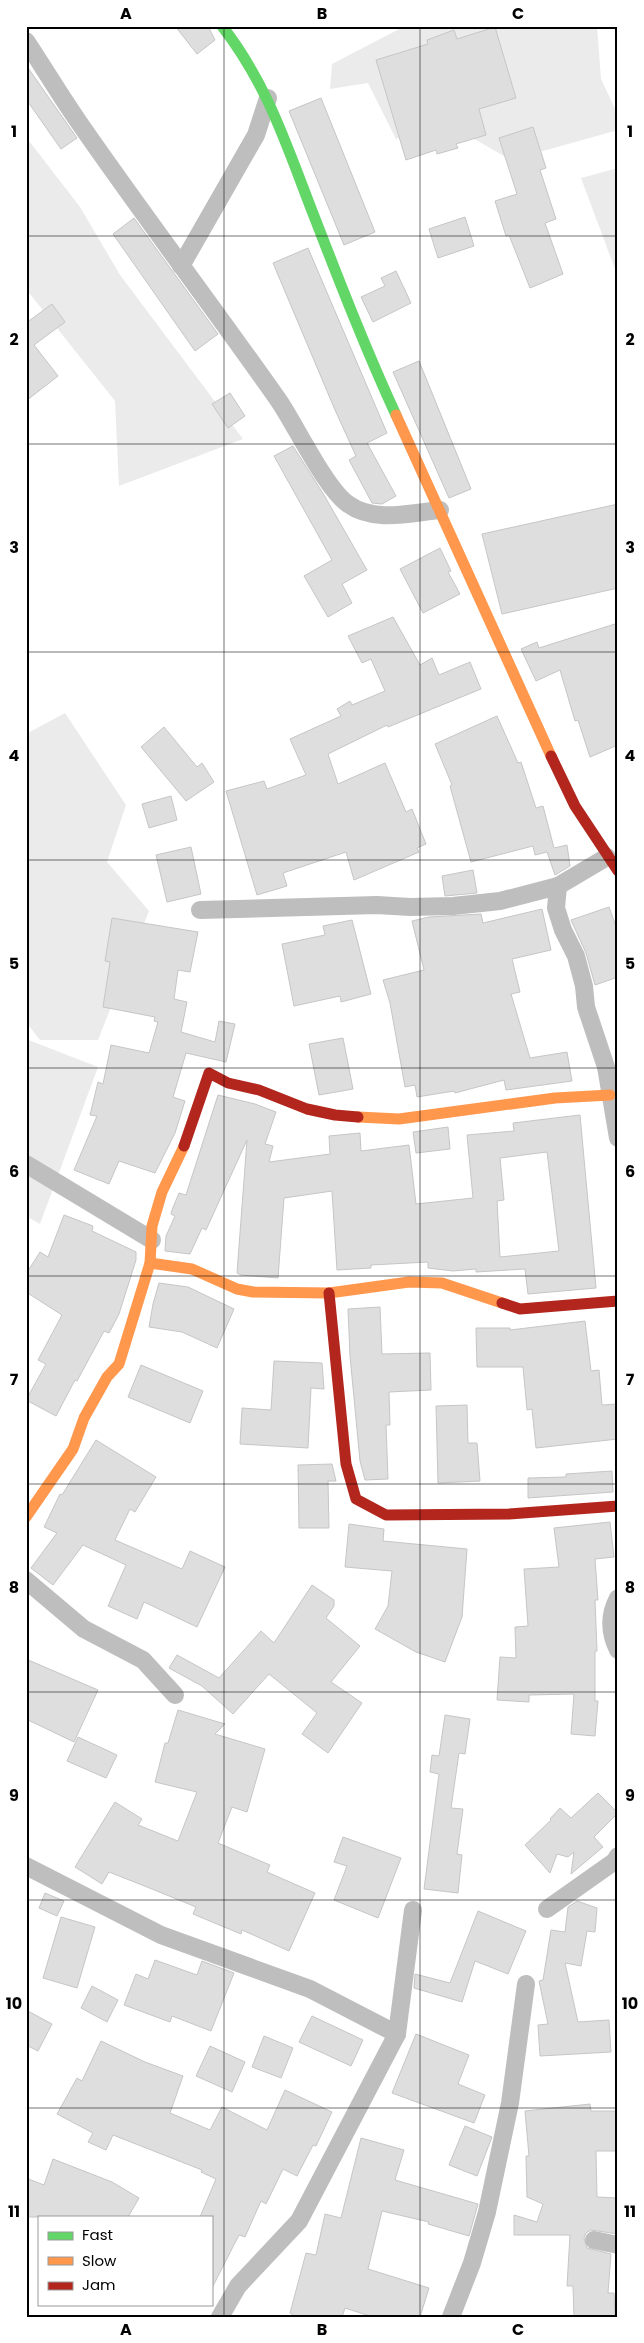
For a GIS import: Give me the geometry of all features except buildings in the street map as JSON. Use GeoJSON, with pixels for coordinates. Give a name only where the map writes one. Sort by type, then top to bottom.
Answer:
{"type":"FeatureCollection","features":[{"type":"Feature","properties":{"kind":"street"},"geometry":{"type":"LineString","coordinates":[[222,26],[243,53],[268,98],[360,336],[571,797],[607,857],[618,871]]}},
{"type":"Feature","properties":{"kind":"street"},"geometry":{"type":"LineString","coordinates":[[26,41],[76,119],[283,407],[328,481],[346,504],[365,514],[389,516],[440,510]]}},
{"type":"Feature","properties":{"kind":"street"},"geometry":{"type":"LineString","coordinates":[[180,266],[256,135],[268,98]]}},
{"type":"Feature","properties":{"kind":"street"},"geometry":{"type":"LineString","coordinates":[[200,910],[377,905],[410,907],[453,906],[500,901],[558,886],[607,857]]}},
{"type":"Feature","properties":{"kind":"street"},"geometry":{"type":"LineString","coordinates":[[558,886],[556,908],[563,930],[576,956],[584,986],[586,1007],[606,1067],[618,1138]]}},
{"type":"Feature","properties":{"kind":"street"},"geometry":{"type":"LineString","coordinates":[[26,1517],[73,1449],[84,1418],[107,1377],[119,1364],[150,1263],[152,1226],[162,1192],[188,1138],[209,1073],[222,1083],[259,1090],[314,1112],[350,1117],[378,1116],[399,1119],[555,1098],[610,1095]]}},
{"type":"Feature","properties":{"kind":"street"},"geometry":{"type":"LineString","coordinates":[[26,1164],[152,1240]]}},
{"type":"Feature","properties":{"kind":"street"},"geometry":{"type":"LineString","coordinates":[[150,1263],[192,1270],[237,1289],[253,1292],[329,1293],[409,1282],[442,1283],[520,1309],[618,1301]]}},
{"type":"Feature","properties":{"kind":"street"},"geometry":{"type":"LineString","coordinates":[[329,1293],[346,1464],[356,1499],[386,1515],[509,1514],[618,1506]]}},
{"type":"Feature","properties":{"kind":"street"},"geometry":{"type":"LineString","coordinates":[[26,1580],[84,1629],[143,1660],[175,1695]]}},
{"type":"Feature","properties":{"kind":"street"},"geometry":{"type":"LineString","coordinates":[[618,1598],[612,1608],[610,1629],[618,1650]]}},
{"type":"Feature","properties":{"kind":"street"},"geometry":{"type":"LineString","coordinates":[[547,1909],[615,1861],[618,1856]]}},
{"type":"Feature","properties":{"kind":"street"},"geometry":{"type":"LineString","coordinates":[[26,1866],[160,1935],[310,1989],[397,2034]]}},
{"type":"Feature","properties":{"kind":"street"},"geometry":{"type":"LineString","coordinates":[[220,2317],[238,2286],[299,2221],[397,2034],[413,1910]]}},
{"type":"Feature","properties":{"kind":"street"},"geometry":{"type":"LineString","coordinates":[[451,2317],[472,2263],[487,2212],[510,2104],[526,1984]]}},
{"type":"Feature","properties":{"kind":"street"},"geometry":{"type":"LineString","coordinates":[[594,2240],[618,2245]]}},
{"type":"Feature","properties":{"kind":"shaded area"},"geometry":{"type":"Polygon","coordinates":[[[405,26],[597,26],[601,79],[618,115],[618,130],[511,160],[443,121],[396,139],[368,83],[330,89],[332,64],[405,26]]]}},
{"type":"Feature","properties":{"kind":"shaded area"},"geometry":{"type":"Polygon","coordinates":[[[26,137],[80,207],[120,275],[243,439],[119,486],[115,401],[26,289],[26,137]]]}},
{"type":"Feature","properties":{"kind":"shaded area"},"geometry":{"type":"Polygon","coordinates":[[[618,168],[618,277],[581,178],[618,168]]]}},
{"type":"Feature","properties":{"kind":"shaded area"},"geometry":{"type":"Polygon","coordinates":[[[65,713],[126,805],[107,862],[149,911],[98,1040],[40,1040],[26,1022],[26,734],[65,713]]]}},
{"type":"Feature","properties":{"kind":"shaded area"},"geometry":{"type":"Polygon","coordinates":[[[26,1039],[98,1067],[40,1224],[26,1216],[26,1039]]]}},
{"type":"Feature","properties":{"kind":"traffic: fast"},"geometry":{"type":"LineString","coordinates":[[222,26],[252,71],[275,117],[374,366],[396,415]]}},
{"type":"Feature","properties":{"kind":"traffic: slow"},"geometry":{"type":"LineString","coordinates":[[396,415],[551,756]]}},
{"type":"Feature","properties":{"kind":"traffic: slow"},"geometry":{"type":"LineString","coordinates":[[358,1117],[399,1119],[555,1098],[610,1095]]}},
{"type":"Feature","properties":{"kind":"traffic: slow"},"geometry":{"type":"LineString","coordinates":[[26,1517],[73,1449],[84,1418],[107,1377],[119,1364],[150,1263],[152,1226],[162,1192],[184,1146]]}},
{"type":"Feature","properties":{"kind":"traffic: slow"},"geometry":{"type":"LineString","coordinates":[[150,1263],[192,1269],[237,1289],[253,1292],[329,1293],[409,1282],[442,1283],[502,1303]]}},
{"type":"Feature","properties":{"kind":"traffic: jam"},"geometry":{"type":"LineString","coordinates":[[551,756],[575,806],[618,871]]}},
{"type":"Feature","properties":{"kind":"traffic: jam"},"geometry":{"type":"LineString","coordinates":[[184,1146],[209,1073],[228,1083],[259,1090],[307,1109],[335,1115],[358,1117]]}},
{"type":"Feature","properties":{"kind":"traffic: jam"},"geometry":{"type":"LineString","coordinates":[[329,1293],[346,1464],[356,1499],[386,1515],[509,1514],[618,1506]]}},
{"type":"Feature","properties":{"kind":"traffic: jam"},"geometry":{"type":"LineString","coordinates":[[502,1303],[520,1309],[618,1301]]}}]}
